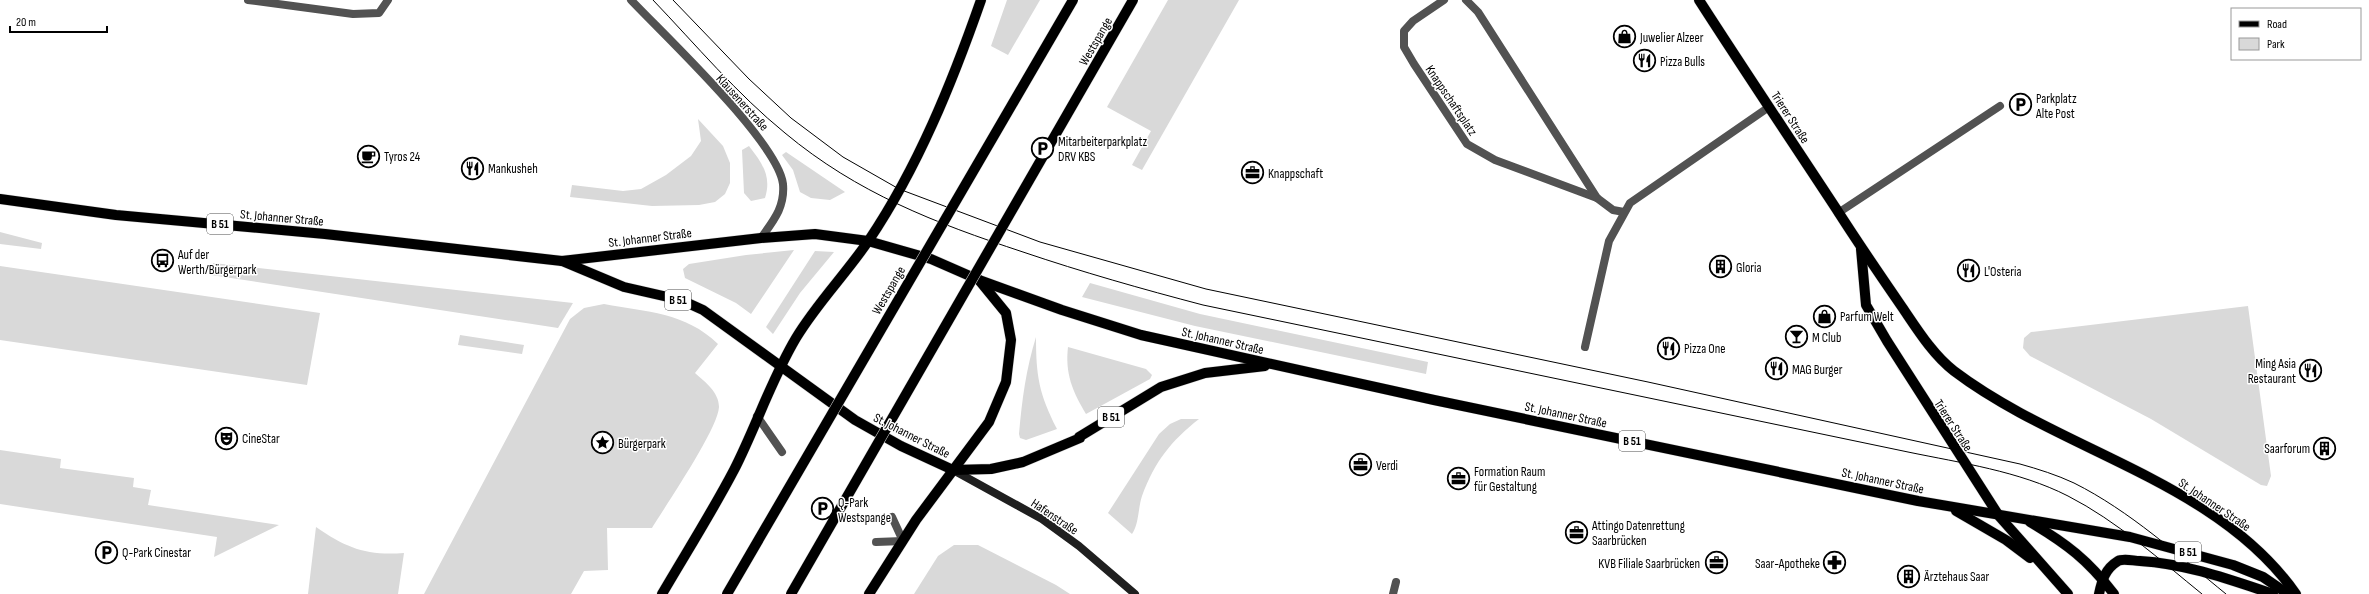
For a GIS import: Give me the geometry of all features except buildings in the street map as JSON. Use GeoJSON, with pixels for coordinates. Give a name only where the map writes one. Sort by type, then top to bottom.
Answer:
{"type":"FeatureCollection","features":[{"type":"Feature","properties":{"kind":"main road"},"geometry":{"type":"LineString","coordinates":[[662,594],[734,470],[757,416],[781,366],[810,316],[868,241],[922,145],[960,63],[981,0]]}},
{"type":"Feature","properties":{"kind":"main road","name":"Westspange"},"geometry":{"type":"LineString","coordinates":[[726,594],[1073,0]]}},
{"type":"Feature","properties":{"kind":"main road","name":"Westspange"},"geometry":{"type":"LineString","coordinates":[[791,594],[1133,0]]}},
{"type":"Feature","properties":{"kind":"main road","name":"Trierer Straße"},"geometry":{"type":"LineString","coordinates":[[1699,0],[1861,248],[1934,350],[1952,369],[1978,387]]}},
{"type":"Feature","properties":{"kind":"main road","name":"St. Johanner Straße"},"geometry":{"type":"LineString","coordinates":[[0,199],[116,215],[325,234],[562,261],[761,238],[815,234],[868,241],[932,259],[979,280],[1062,310],[1134,332],[1273,365],[1947,506],[2027,521]]}},
{"type":"Feature","properties":{"kind":"main road","name":"Trierer Straße"},"geometry":{"type":"LineString","coordinates":[[1861,248],[1866,305],[1935,420],[1999,516],[2068,594]]}},
{"type":"Feature","properties":{"kind":"main road","name":"St. Johanner Straße"},"geometry":{"type":"LineString","coordinates":[[562,261],[624,287],[681,300],[703,310],[855,420],[900,446],[953,470],[992,469],[1023,462],[1080,438],[1079,437],[1161,387],[1205,373],[1273,365]]}},
{"type":"Feature","properties":{"kind":"main road"},"geometry":{"type":"LineString","coordinates":[[869,594],[902,541],[989,422],[1006,382],[1011,340],[1006,313],[979,280]]}},
{"type":"Feature","properties":{"kind":"main road","name":"St. Johanner Straße"},"geometry":{"type":"LineString","coordinates":[[1978,387],[2023,414],[2154,480],[2200,507],[2235,531],[2256,549],[2282,574],[2296,594]]}},
{"type":"Feature","properties":{"kind":"main road","name":"St. Johanner Straße"},"geometry":{"type":"LineString","coordinates":[[1947,506],[2006,540],[2052,576]]}},
{"type":"Feature","properties":{"kind":"main road","name":"B 51"},"geometry":{"type":"LineString","coordinates":[[2027,521],[2068,545],[2102,578],[2114,594]]}},
{"type":"Feature","properties":{"kind":"main road","name":"B 51"},"geometry":{"type":"LineString","coordinates":[[2027,521],[2124,536],[2210,558],[2263,577],[2288,594]]}},
{"type":"Feature","properties":{"kind":"main road"},"geometry":{"type":"LineString","coordinates":[[2099,594],[2102,578],[2111,566],[2120,560],[2164,562],[2204,570],[2273,594]]}},
{"type":"Feature","properties":{"kind":"street"},"geometry":{"type":"LineString","coordinates":[[248,0],[353,14],[379,13],[388,0]]}},
{"type":"Feature","properties":{"kind":"street","name":"Klausenerstraße"},"geometry":{"type":"LineString","coordinates":[[630,0],[743,118],[771,154],[780,173],[783,198],[780,212],[761,238]]}},
{"type":"Feature","properties":{"kind":"street","name":"Knappschaftsplatz"},"geometry":{"type":"LineString","coordinates":[[1444,0],[1413,21],[1404,31],[1404,46],[1428,88],[1467,144],[1496,160],[1597,198],[1613,210],[1624,212]]}},
{"type":"Feature","properties":{"kind":"street","name":"Knappschaftsplatz"},"geometry":{"type":"LineString","coordinates":[[1466,0],[1478,12],[1597,198]]}},
{"type":"Feature","properties":{"kind":"street"},"geometry":{"type":"LineString","coordinates":[[1838,213],[2000,106]]}},
{"type":"Feature","properties":{"kind":"street"},"geometry":{"type":"LineString","coordinates":[[1585,347],[1609,241],[1630,203],[1768,107]]}},
{"type":"Feature","properties":{"kind":"street"},"geometry":{"type":"LineString","coordinates":[[757,416],[782,452]]}},
{"type":"Feature","properties":{"kind":"street","name":"Hafenstraße"},"geometry":{"type":"LineString","coordinates":[[953,470],[1042,519],[1079,546],[1135,594]]}},
{"type":"Feature","properties":{"kind":"street"},"geometry":{"type":"LineString","coordinates":[[876,542],[902,541],[892,517]]}},
{"type":"Feature","properties":{"kind":"street"},"geometry":{"type":"LineString","coordinates":[[1393,594],[1396,582]]}},
{"type":"Feature","properties":{"kind":"green space"},"geometry":{"type":"Polygon","coordinates":[[[1007,0],[1040,0],[1008,55],[991,46],[1007,0]]]}},
{"type":"Feature","properties":{"kind":"green space"},"geometry":{"type":"Polygon","coordinates":[[[1168,0],[1239,0],[1142,170],[1132,165],[1151,131],[1107,107],[1168,0]]]}},
{"type":"Feature","properties":{"kind":"green space"},"geometry":{"type":"Polygon","coordinates":[[[698,119],[723,146],[730,163],[730,183],[725,194],[715,202],[699,205],[652,206],[570,197],[572,185],[623,191],[641,189],[666,175],[691,156],[701,141],[698,119]]]}},
{"type":"Feature","properties":{"kind":"green space"},"geometry":{"type":"Polygon","coordinates":[[[749,146],[762,164],[767,183],[765,198],[751,201],[744,193],[742,150],[749,146]]]}},
{"type":"Feature","properties":{"kind":"green space"},"geometry":{"type":"Polygon","coordinates":[[[786,152],[845,192],[830,200],[811,198],[800,192],[793,170],[782,155],[786,152]]]}},
{"type":"Feature","properties":{"kind":"green space"},"geometry":{"type":"Polygon","coordinates":[[[0,232],[42,243],[41,249],[0,244],[0,232]]]}},
{"type":"Feature","properties":{"kind":"green space"},"geometry":{"type":"Polygon","coordinates":[[[794,250],[751,314],[736,303],[685,278],[683,269],[689,264],[746,255],[794,250]]]}},
{"type":"Feature","properties":{"kind":"green space"},"geometry":{"type":"Polygon","coordinates":[[[815,251],[834,252],[800,293],[773,334],[766,327],[815,251]]]}},
{"type":"Feature","properties":{"kind":"green space"},"geometry":{"type":"Polygon","coordinates":[[[213,263],[573,303],[558,328],[211,275],[213,263]]]}},
{"type":"Feature","properties":{"kind":"green space"},"geometry":{"type":"Polygon","coordinates":[[[0,266],[320,313],[307,385],[0,340],[0,266]]]}},
{"type":"Feature","properties":{"kind":"green space"},"geometry":{"type":"Polygon","coordinates":[[[1090,283],[1200,314],[1428,362],[1426,374],[1195,326],[1082,297],[1090,283]]]}},
{"type":"Feature","properties":{"kind":"green space","name":"Bürgerpark"},"geometry":{"type":"Polygon","coordinates":[[[604,304],[679,319],[705,333],[718,344],[695,373],[711,388],[717,397],[719,407],[716,418],[701,449],[679,485],[652,528],[607,528],[608,570],[584,571],[571,594],[424,594],[570,319],[584,308],[604,304]]]}},
{"type":"Feature","properties":{"kind":"green space"},"geometry":{"type":"Polygon","coordinates":[[[2248,306],[2271,476],[2267,486],[2261,485],[2151,419],[2030,356],[2023,348],[2024,338],[2031,332],[2248,306]]]}},
{"type":"Feature","properties":{"kind":"green space"},"geometry":{"type":"Polygon","coordinates":[[[460,335],[524,345],[522,354],[458,345],[460,335]]]}},
{"type":"Feature","properties":{"kind":"green space"},"geometry":{"type":"Polygon","coordinates":[[[1036,337],[1038,374],[1042,395],[1057,429],[1026,440],[1020,438],[1020,421],[1027,373],[1036,337]]]}},
{"type":"Feature","properties":{"kind":"green space"},"geometry":{"type":"Polygon","coordinates":[[[1068,347],[1146,369],[1152,375],[1150,379],[1086,414],[1073,390],[1069,374],[1067,356],[1068,347]]]}},
{"type":"Feature","properties":{"kind":"green space"},"geometry":{"type":"Polygon","coordinates":[[[1181,419],[1199,419],[1172,444],[1152,472],[1142,496],[1136,526],[1132,534],[1108,513],[1159,434],[1170,424],[1181,419]]]}},
{"type":"Feature","properties":{"kind":"green space"},"geometry":{"type":"Polygon","coordinates":[[[0,450],[61,459],[60,468],[134,478],[133,487],[151,490],[148,505],[279,525],[214,557],[217,537],[0,504],[0,450]]]}},
{"type":"Feature","properties":{"kind":"green space"},"geometry":{"type":"Polygon","coordinates":[[[316,527],[337,540],[357,549],[379,553],[404,553],[398,594],[308,594],[316,527]]]}},
{"type":"Feature","properties":{"kind":"green space"},"geometry":{"type":"Polygon","coordinates":[[[954,545],[978,545],[1056,585],[1070,594],[914,594],[938,556],[954,545]]]}},
{"type":"Feature","properties":{"kind":"tram line"},"geometry":{"type":"LineString","coordinates":[[653,0],[750,102],[767,118],[812,154],[840,173],[898,204],[959,230],[1067,266],[1203,305],[1969,464],[2010,474],[2049,487],[2104,517],[2138,542],[2202,594]]}},
{"type":"Feature","properties":{"kind":"tram line"},"geometry":{"type":"LineString","coordinates":[[673,0],[749,79],[791,118],[843,157],[899,189],[1040,242],[1206,289],[1648,382],[2034,468],[2074,483],[2115,507],[2153,534],[2226,594]]}},
{"type":"Feature","properties":{"kind":"place","name":"Juwelier Alzeer"},"geometry":{"type":"Point","coordinates":[1624,37]}},
{"type":"Feature","properties":{"kind":"place","name":"Pizza Bulls"},"geometry":{"type":"Point","coordinates":[1644,61]}},
{"type":"Feature","properties":{"kind":"place","name":"Parkplatz Alte Post"},"geometry":{"type":"Point","coordinates":[2020,105]}},
{"type":"Feature","properties":{"kind":"place","name":"Mitarbeiterparkplatz DRV KBS"},"geometry":{"type":"Point","coordinates":[1043,148]}},
{"type":"Feature","properties":{"kind":"place","name":"Tyros 24"},"geometry":{"type":"Point","coordinates":[368,156]}},
{"type":"Feature","properties":{"kind":"place","name":"Mankusheh"},"geometry":{"type":"Point","coordinates":[472,168]}},
{"type":"Feature","properties":{"kind":"place","name":"Knappschaft"},"geometry":{"type":"Point","coordinates":[1253,173]}},
{"type":"Feature","properties":{"kind":"place","name":"Auf der Werth/Bürgerpark"},"geometry":{"type":"Point","coordinates":[162,261]}},
{"type":"Feature","properties":{"kind":"place","name":"Gloria"},"geometry":{"type":"Point","coordinates":[1720,267]}},
{"type":"Feature","properties":{"kind":"place","name":"L'Osteria"},"geometry":{"type":"Point","coordinates":[1969,271]}},
{"type":"Feature","properties":{"kind":"place","name":"Parfum Welt"},"geometry":{"type":"Point","coordinates":[1825,316]}},
{"type":"Feature","properties":{"kind":"place","name":"M Club"},"geometry":{"type":"Point","coordinates":[1796,337]}},
{"type":"Feature","properties":{"kind":"place","name":"Pizza One"},"geometry":{"type":"Point","coordinates":[1668,348]}},
{"type":"Feature","properties":{"kind":"place","name":"MAG Burger"},"geometry":{"type":"Point","coordinates":[1777,369]}},
{"type":"Feature","properties":{"kind":"place","name":"Ming Asia Restaurant"},"geometry":{"type":"Point","coordinates":[2311,370]}},
{"type":"Feature","properties":{"kind":"place","name":"CineStar"},"geometry":{"type":"Point","coordinates":[227,438]}},
{"type":"Feature","properties":{"kind":"place","name":"Bürgerpark"},"geometry":{"type":"Point","coordinates":[603,443]}},
{"type":"Feature","properties":{"kind":"place","name":"Saarforum"},"geometry":{"type":"Point","coordinates":[2325,448]}},
{"type":"Feature","properties":{"kind":"place","name":"Verdi"},"geometry":{"type":"Point","coordinates":[1361,465]}},
{"type":"Feature","properties":{"kind":"place","name":"Formation Raum für Gestaltung"},"geometry":{"type":"Point","coordinates":[1459,478]}},
{"type":"Feature","properties":{"kind":"place","name":"Q-Park Westspange"},"geometry":{"type":"Point","coordinates":[823,509]}},
{"type":"Feature","properties":{"kind":"place","name":"Attingo Datenrettung Saarbrücken"},"geometry":{"type":"Point","coordinates":[1577,532]}},
{"type":"Feature","properties":{"kind":"place","name":"Q-Park Cinestar"},"geometry":{"type":"Point","coordinates":[107,552]}},
{"type":"Feature","properties":{"kind":"place","name":"KVB Filiale Saarbrücken"},"geometry":{"type":"Point","coordinates":[1716,563]}},
{"type":"Feature","properties":{"kind":"place","name":"Saar-Apotheke"},"geometry":{"type":"Point","coordinates":[1835,563]}},
{"type":"Feature","properties":{"kind":"place","name":"Ärztehaus Saar"},"geometry":{"type":"Point","coordinates":[1908,576]}}]}
